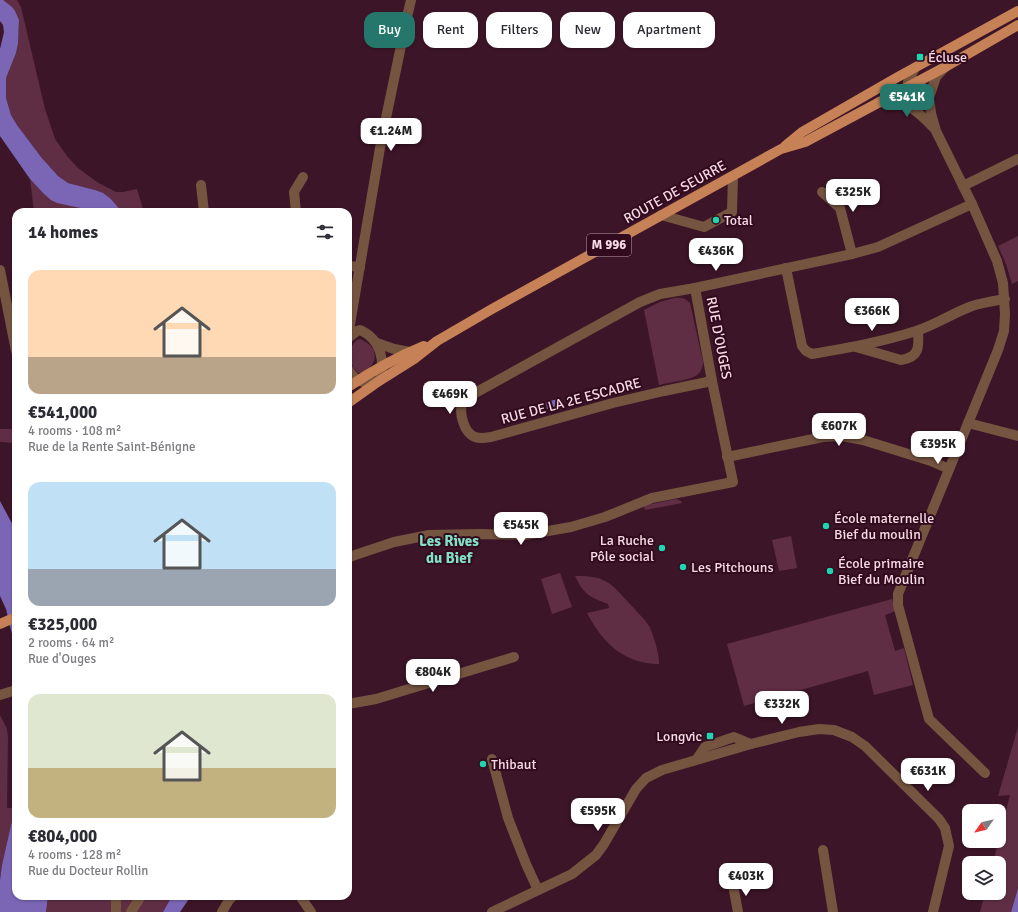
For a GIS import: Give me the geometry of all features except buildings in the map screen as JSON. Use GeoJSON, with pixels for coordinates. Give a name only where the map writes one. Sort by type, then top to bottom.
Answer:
{"type":"FeatureCollection","features":[{"type":"Feature","properties":{"kind":"main road","name":"ROUTE DE SEURRE"},"geometry":{"type":"LineString","coordinates":[[379,381],[414,359],[437,341],[492,309],[733,176],[780,149],[802,132],[1018,11]]}},
{"type":"Feature","properties":{"kind":"main road","name":"ROUTE DE SEURRE"},"geometry":{"type":"LineString","coordinates":[[780,149],[805,142],[879,102],[911,82],[947,66],[1018,25]]}},
{"type":"Feature","properties":{"kind":"main road","name":"ROUTE DE SEURRE"},"geometry":{"type":"LineString","coordinates":[[352,384],[381,366],[437,341]]}},
{"type":"Feature","properties":{"kind":"main road","name":"M 996"},"geometry":{"type":"LineString","coordinates":[[352,400],[379,381]]}},
{"type":"Feature","properties":{"kind":"main road"},"geometry":{"type":"LineString","coordinates":[[1,621],[12,618]]}},
{"type":"Feature","properties":{"kind":"street"},"geometry":{"type":"LineString","coordinates":[[352,316],[381,142],[407,17],[412,0]]}},
{"type":"Feature","properties":{"kind":"street"},"geometry":{"type":"LineString","coordinates":[[947,66],[936,77],[930,98],[931,113],[936,131],[972,204],[997,261],[1003,283],[1005,299],[1004,331],[988,377],[898,594],[898,605],[929,719],[985,773]]}},
{"type":"Feature","properties":{"kind":"street"},"geometry":{"type":"LineString","coordinates":[[915,68],[908,92],[910,101],[915,110]]}},
{"type":"Feature","properties":{"kind":"street"},"geometry":{"type":"LineString","coordinates":[[896,78],[905,77],[925,90],[930,98]]}},
{"type":"Feature","properties":{"kind":"street"},"geometry":{"type":"LineString","coordinates":[[879,102],[904,105],[915,110],[936,131]]}},
{"type":"Feature","properties":{"kind":"street"},"geometry":{"type":"LineString","coordinates":[[963,186],[1018,160]]}},
{"type":"Feature","properties":{"kind":"street"},"geometry":{"type":"LineString","coordinates":[[661,215],[704,227],[732,212],[733,176]]}},
{"type":"Feature","properties":{"kind":"street"},"geometry":{"type":"LineString","coordinates":[[296,208],[294,192],[303,177]]}},
{"type":"Feature","properties":{"kind":"street"},"geometry":{"type":"LineString","coordinates":[[201,185],[204,208]]}},
{"type":"Feature","properties":{"kind":"street"},"geometry":{"type":"LineString","coordinates":[[822,192],[840,208],[852,254]]}},
{"type":"Feature","properties":{"kind":"street","name":"RUE D'OUGES"},"geometry":{"type":"LineString","coordinates":[[352,556],[394,542],[429,535],[525,535],[571,527],[605,517],[652,498],[733,482],[695,288],[878,247],[972,204]]}},
{"type":"Feature","properties":{"kind":"street"},"geometry":{"type":"LineString","coordinates":[[352,266],[360,267]]}},
{"type":"Feature","properties":{"kind":"street"},"geometry":{"type":"LineString","coordinates":[[786,268],[802,346],[812,354],[884,340],[918,330],[972,306],[1005,299]]}},
{"type":"Feature","properties":{"kind":"street"},"geometry":{"type":"LineString","coordinates":[[0,271],[12,331]]}},
{"type":"Feature","properties":{"kind":"street","name":"RUE DE LA 2E ESCADRE"},"geometry":{"type":"LineString","coordinates":[[695,288],[660,294],[640,302],[475,392],[463,400],[460,410],[462,421],[467,431],[474,437],[481,439],[613,403],[712,381]]}},
{"type":"Feature","properties":{"kind":"street"},"geometry":{"type":"LineString","coordinates":[[355,300],[360,325],[365,332],[377,343],[394,349],[410,352]]}},
{"type":"Feature","properties":{"kind":"street"},"geometry":{"type":"LineString","coordinates":[[352,334],[360,330],[365,332]]}},
{"type":"Feature","properties":{"kind":"street"},"geometry":{"type":"LineString","coordinates":[[855,346],[901,360],[909,358],[918,349],[918,330]]}},
{"type":"Feature","properties":{"kind":"street"},"geometry":{"type":"LineString","coordinates":[[352,374],[357,381],[365,383],[379,381],[381,358],[377,343]]}},
{"type":"Feature","properties":{"kind":"street"},"geometry":{"type":"LineString","coordinates":[[968,423],[1018,436]]}},
{"type":"Feature","properties":{"kind":"street"},"geometry":{"type":"LineString","coordinates":[[728,456],[823,437],[842,436],[864,440],[949,469]]}},
{"type":"Feature","properties":{"kind":"street"},"geometry":{"type":"LineString","coordinates":[[352,703],[376,699],[514,657]]}},
{"type":"Feature","properties":{"kind":"street"},"geometry":{"type":"LineString","coordinates":[[0,695],[12,691]]}},
{"type":"Feature","properties":{"kind":"street"},"geometry":{"type":"LineString","coordinates":[[492,912],[572,874],[596,855],[636,789],[646,778],[662,770],[697,759],[799,732],[819,729],[834,730],[852,737],[865,746],[939,818],[945,828],[949,846],[933,912]]}},
{"type":"Feature","properties":{"kind":"street"},"geometry":{"type":"LineString","coordinates":[[492,759],[508,818],[538,890]]}},
{"type":"Feature","properties":{"kind":"street"},"geometry":{"type":"LineString","coordinates":[[823,850],[833,912]]}},
{"type":"Feature","properties":{"kind":"street"},"geometry":{"type":"LineString","coordinates":[[733,885],[738,912]]}},
{"type":"Feature","properties":{"kind":"street"},"geometry":{"type":"LineString","coordinates":[[116,900],[116,912]]}},
{"type":"Feature","properties":{"kind":"street"},"geometry":{"type":"LineString","coordinates":[[131,912],[138,900]]}},
{"type":"Feature","properties":{"kind":"street"},"geometry":{"type":"LineString","coordinates":[[222,912],[229,900]]}},
{"type":"Feature","properties":{"kind":"street"},"geometry":{"type":"LineString","coordinates":[[303,900],[311,912]]}},
{"type":"Feature","properties":{"kind":"shaded area"},"geometry":{"type":"Polygon","coordinates":[[[0,0],[3,0],[12,7],[19,20],[16,53],[6,78],[6,98],[11,115],[17,125],[41,157],[58,176],[68,183],[103,193],[111,199],[119,208],[80,208],[57,203],[51,200],[30,179],[0,136],[0,49],[4,32],[3,25],[0,21],[0,0]]]}},
{"type":"Feature","properties":{"kind":"shaded area"},"geometry":{"type":"Polygon","coordinates":[[[3,0],[17,0],[21,7],[45,109],[55,139],[78,168],[97,182],[116,192],[137,189],[143,208],[119,208],[111,199],[95,190],[68,183],[58,176],[41,157],[17,125],[11,115],[6,98],[6,77],[16,53],[19,20],[3,0]]]}},
{"type":"Feature","properties":{"kind":"shaded area"},"geometry":{"type":"Polygon","coordinates":[[[30,179],[43,193],[87,208],[34,208],[30,179]]]}},
{"type":"Feature","properties":{"kind":"shaded area"},"geometry":{"type":"Polygon","coordinates":[[[1018,236],[1018,281],[1012,284],[1006,264],[998,246],[1018,236]]]}},
{"type":"Feature","properties":{"kind":"shaded area"},"geometry":{"type":"Polygon","coordinates":[[[674,298],[683,298],[690,303],[703,362],[701,371],[696,376],[659,385],[644,310],[660,302],[674,298]]]}},
{"type":"Feature","properties":{"kind":"shaded area"},"geometry":{"type":"Polygon","coordinates":[[[359,339],[364,341],[371,347],[375,355],[373,364],[361,373],[358,373],[352,365],[352,347],[359,339]]]}},
{"type":"Feature","properties":{"kind":"shaded area"},"geometry":{"type":"Polygon","coordinates":[[[558,399],[560,405],[547,409],[546,402],[558,399]]]}},
{"type":"Feature","properties":{"kind":"shaded area"},"geometry":{"type":"Polygon","coordinates":[[[0,429],[12,429],[12,443],[0,442],[0,429]]]}},
{"type":"Feature","properties":{"kind":"shaded area"},"geometry":{"type":"Polygon","coordinates":[[[676,499],[682,503],[645,510],[644,506],[676,499]]]}},
{"type":"Feature","properties":{"kind":"shaded area"},"geometry":{"type":"Polygon","coordinates":[[[0,501],[12,524],[12,634],[6,609],[0,596],[0,501]]]}},
{"type":"Feature","properties":{"kind":"shaded area"},"geometry":{"type":"Polygon","coordinates":[[[791,536],[797,568],[779,571],[772,540],[791,536]]]}},
{"type":"Feature","properties":{"kind":"shaded area"},"geometry":{"type":"Polygon","coordinates":[[[560,573],[572,607],[552,614],[541,579],[560,573]]]}},
{"type":"Feature","properties":{"kind":"shaded area"},"geometry":{"type":"Polygon","coordinates":[[[575,576],[602,579],[618,591],[649,626],[656,645],[659,664],[646,663],[625,656],[607,642],[593,624],[587,613],[609,608],[608,604],[588,594],[581,587],[575,576]]]}},
{"type":"Feature","properties":{"kind":"shaded area"},"geometry":{"type":"Polygon","coordinates":[[[892,599],[896,611],[885,615],[895,651],[904,648],[913,685],[874,695],[868,671],[744,706],[727,644],[892,599]]]}},
{"type":"Feature","properties":{"kind":"shaded area"},"geometry":{"type":"Polygon","coordinates":[[[0,715],[7,729],[7,808],[12,808],[12,821],[0,880],[0,715]]]}},
{"type":"Feature","properties":{"kind":"shaded area"},"geometry":{"type":"Polygon","coordinates":[[[1018,727],[1018,887],[1011,912],[980,912],[983,900],[1006,900],[1006,856],[995,856],[997,848],[1006,848],[1006,811],[1010,795],[998,796],[1018,727]]]}},
{"type":"Feature","properties":{"kind":"shaded area"},"geometry":{"type":"Polygon","coordinates":[[[12,821],[12,900],[48,900],[46,912],[0,912],[0,880],[12,821]]]}},
{"type":"Feature","properties":{"kind":"shaded area"},"geometry":{"type":"Polygon","coordinates":[[[1018,888],[1018,912],[1011,912],[1018,888]]]}},
{"type":"Feature","properties":{"kind":"shaded area"},"geometry":{"type":"Polygon","coordinates":[[[48,900],[170,900],[163,912],[46,912],[48,900]]]}},
{"type":"Feature","properties":{"kind":"shaded area"},"geometry":{"type":"Polygon","coordinates":[[[170,900],[188,900],[180,912],[163,912],[170,900]]]}},
{"type":"Feature","properties":{"kind":"place","name":"Écluse"},"geometry":{"type":"Point","coordinates":[920,57]}},
{"type":"Feature","properties":{"kind":"place","name":"Total"},"geometry":{"type":"Point","coordinates":[716,220]}},
{"type":"Feature","properties":{"kind":"place","name":"École maternelle Bief du moulin"},"geometry":{"type":"Point","coordinates":[826,526]}},
{"type":"Feature","properties":{"kind":"place","name":"La Ruche Pôle social"},"geometry":{"type":"Point","coordinates":[662,548]}},
{"type":"Feature","properties":{"kind":"place","name":"Les Pitchouns"},"geometry":{"type":"Point","coordinates":[683,567]}},
{"type":"Feature","properties":{"kind":"place","name":"École primaire Bief du Moulin"},"geometry":{"type":"Point","coordinates":[830,571]}},
{"type":"Feature","properties":{"kind":"place","name":"Longvic"},"geometry":{"type":"Point","coordinates":[710,736]}},
{"type":"Feature","properties":{"kind":"place","name":"Thibaut"},"geometry":{"type":"Point","coordinates":[483,764]}},
{"type":"Feature","properties":{"kind":"district","name":"Les Rives du Bief"},"geometry":{"type":"Point","coordinates":[449,550]}}]}
